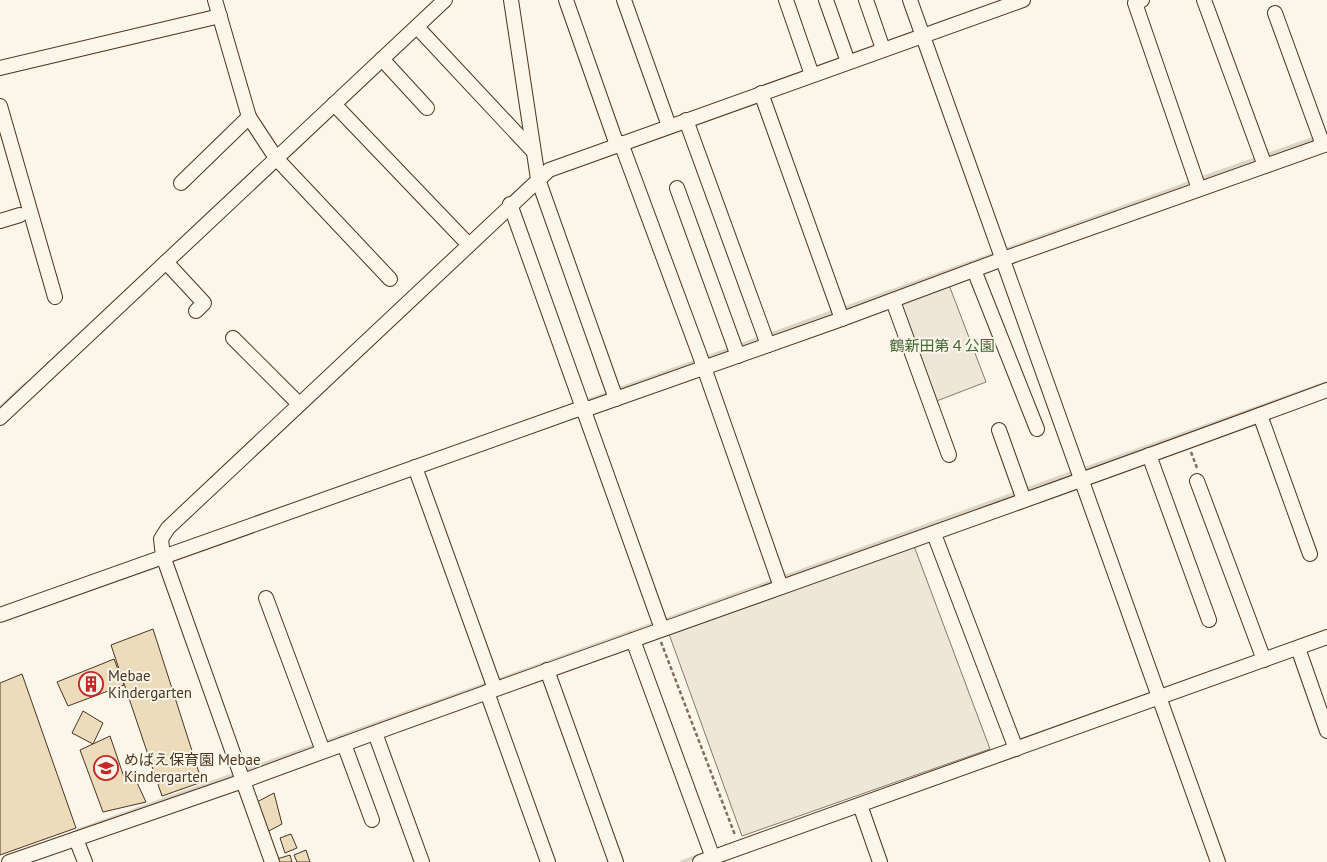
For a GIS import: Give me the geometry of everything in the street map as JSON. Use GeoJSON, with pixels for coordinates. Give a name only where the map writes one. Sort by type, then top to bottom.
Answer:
{"type":"FeatureCollection","features":[{"type":"Feature","properties":{"kind":"street"},"geometry":{"type":"LineString","coordinates":[[215,0],[249,117],[273,155],[390,279]]}},
{"type":"Feature","properties":{"kind":"street"},"geometry":{"type":"LineString","coordinates":[[0,418],[166,262],[273,155],[334,104],[445,0]]}},
{"type":"Feature","properties":{"kind":"street"},"geometry":{"type":"LineString","coordinates":[[511,0],[538,179],[614,394]]}},
{"type":"Feature","properties":{"kind":"street"},"geometry":{"type":"LineString","coordinates":[[566,0],[702,363],[779,582]]}},
{"type":"Feature","properties":{"kind":"street"},"geometry":{"type":"LineString","coordinates":[[624,0],[668,126]]}},
{"type":"Feature","properties":{"kind":"street"},"geometry":{"type":"LineString","coordinates":[[786,0],[812,75]]}},
{"type":"Feature","properties":{"kind":"street"},"geometry":{"type":"LineString","coordinates":[[826,0],[848,62]]}},
{"type":"Feature","properties":{"kind":"street"},"geometry":{"type":"LineString","coordinates":[[866,0],[884,49]]}},
{"type":"Feature","properties":{"kind":"street"},"geometry":{"type":"LineString","coordinates":[[910,0],[1218,862]]}},
{"type":"Feature","properties":{"kind":"street"},"geometry":{"type":"LineString","coordinates":[[1142,0],[1135,3],[1197,183]]}},
{"type":"Feature","properties":{"kind":"street"},"geometry":{"type":"LineString","coordinates":[[1204,0],[1262,160]]}},
{"type":"Feature","properties":{"kind":"street"},"geometry":{"type":"LineString","coordinates":[[272,862],[162,553],[161,540],[168,528],[510,204],[549,170],[923,35],[990,5],[1014,1]]}},
{"type":"Feature","properties":{"kind":"street"},"geometry":{"type":"LineString","coordinates":[[0,615],[162,553],[416,467],[840,313],[893,301],[974,270],[1001,254],[1197,183],[1323,140],[1275,13]]}},
{"type":"Feature","properties":{"kind":"street"},"geometry":{"type":"LineString","coordinates":[[0,68],[220,16]]}},
{"type":"Feature","properties":{"kind":"street"},"geometry":{"type":"LineString","coordinates":[[417,26],[533,151]]}},
{"type":"Feature","properties":{"kind":"street"},"geometry":{"type":"LineString","coordinates":[[382,59],[427,108]]}},
{"type":"Feature","properties":{"kind":"street"},"geometry":{"type":"LineString","coordinates":[[761,93],[840,313]]}},
{"type":"Feature","properties":{"kind":"street"},"geometry":{"type":"LineString","coordinates":[[334,104],[468,244]]}},
{"type":"Feature","properties":{"kind":"street"},"geometry":{"type":"LineString","coordinates":[[1,111],[55,297]]}},
{"type":"Feature","properties":{"kind":"street"},"geometry":{"type":"LineString","coordinates":[[180,183],[249,117]]}},
{"type":"Feature","properties":{"kind":"street"},"geometry":{"type":"LineString","coordinates":[[686,120],[766,340]]}},
{"type":"Feature","properties":{"kind":"street"},"geometry":{"type":"LineString","coordinates":[[677,188],[736,351]]}},
{"type":"Feature","properties":{"kind":"street"},"geometry":{"type":"LineString","coordinates":[[510,204],[583,405],[660,627]]}},
{"type":"Feature","properties":{"kind":"street"},"geometry":{"type":"LineString","coordinates":[[0,221],[20,215]]}},
{"type":"Feature","properties":{"kind":"street"},"geometry":{"type":"LineString","coordinates":[[166,262],[204,303]]}},
{"type":"Feature","properties":{"kind":"street"},"geometry":{"type":"LineString","coordinates":[[974,270],[1037,429]]}},
{"type":"Feature","properties":{"kind":"street"},"geometry":{"type":"LineString","coordinates":[[893,301],[949,455]]}},
{"type":"Feature","properties":{"kind":"street"},"geometry":{"type":"LineString","coordinates":[[233,338],[299,404]]}},
{"type":"Feature","properties":{"kind":"street"},"geometry":{"type":"LineString","coordinates":[[9,862],[76,839],[321,746],[344,744],[492,687],[633,640],[660,627],[779,582],[934,534],[1022,494],[1079,473],[1149,455],[1327,390]]}},
{"type":"Feature","properties":{"kind":"street"},"geometry":{"type":"LineString","coordinates":[[1260,415],[1310,554]]}},
{"type":"Feature","properties":{"kind":"street"},"geometry":{"type":"LineString","coordinates":[[999,430],[1022,494]]}},
{"type":"Feature","properties":{"kind":"street"},"geometry":{"type":"LineString","coordinates":[[1149,455],[1209,620]]}},
{"type":"Feature","properties":{"kind":"street"},"geometry":{"type":"LineString","coordinates":[[416,467],[492,687],[548,862]]}},
{"type":"Feature","properties":{"kind":"street"},"geometry":{"type":"LineString","coordinates":[[1198,481],[1262,656]]}},
{"type":"Feature","properties":{"kind":"street"},"geometry":{"type":"LineString","coordinates":[[934,534],[1014,745]]}},
{"type":"Feature","properties":{"kind":"street"},"geometry":{"type":"LineString","coordinates":[[266,598],[321,746]]}},
{"type":"Feature","properties":{"kind":"street"},"geometry":{"type":"LineString","coordinates":[[633,640],[708,856],[860,805],[1014,745],[1262,656],[1298,648],[1327,637]]}},
{"type":"Feature","properties":{"kind":"street"},"geometry":{"type":"LineString","coordinates":[[1298,648],[1327,731]]}},
{"type":"Feature","properties":{"kind":"street"},"geometry":{"type":"LineString","coordinates":[[547,670],[616,862]]}},
{"type":"Feature","properties":{"kind":"street"},"geometry":{"type":"LineString","coordinates":[[375,733],[422,862]]}},
{"type":"Feature","properties":{"kind":"street"},"geometry":{"type":"LineString","coordinates":[[344,744],[372,820]]}},
{"type":"Feature","properties":{"kind":"street"},"geometry":{"type":"LineString","coordinates":[[860,805],[880,862]]}},
{"type":"Feature","properties":{"kind":"street"},"geometry":{"type":"LineString","coordinates":[[76,839],[84,862]]}},
{"type":"Feature","properties":{"kind":"path"},"geometry":{"type":"LineString","coordinates":[[1187,441],[1200,476],[1198,481]]}},
{"type":"Feature","properties":{"kind":"path"},"geometry":{"type":"LineString","coordinates":[[660,627],[736,839]]}},
{"type":"Feature","properties":{"kind":"green space","name":"鶴新田第４公園"},"geometry":{"type":"Polygon","coordinates":[[[949,285],[986,382],[934,402],[899,308],[902,303],[949,285]]]}},
{"type":"Feature","properties":{"kind":"green space"},"geometry":{"type":"Polygon","coordinates":[[[914,546],[990,749],[742,836],[669,634],[914,546]]]}},
{"type":"Feature","properties":{"kind":"building"},"geometry":{"type":"Polygon","coordinates":[[[153,629],[202,782],[162,796],[111,645],[153,629]]]}},
{"type":"Feature","properties":{"kind":"building","name":"Mebae Kindergarten"},"geometry":{"type":"Polygon","coordinates":[[[114,659],[124,685],[68,706],[57,682],[114,659]]]}},
{"type":"Feature","properties":{"kind":"building"},"geometry":{"type":"Polygon","coordinates":[[[22,674],[76,828],[0,855],[0,683],[22,674]]]}},
{"type":"Feature","properties":{"kind":"building"},"geometry":{"type":"Polygon","coordinates":[[[83,711],[103,723],[93,744],[72,733],[83,711]]]}},
{"type":"Feature","properties":{"kind":"building"},"geometry":{"type":"Polygon","coordinates":[[[110,736],[124,777],[133,774],[146,802],[103,812],[80,750],[110,736]]]}},
{"type":"Feature","properties":{"kind":"building"},"geometry":{"type":"Polygon","coordinates":[[[274,793],[282,824],[267,832],[255,803],[274,793]]]}},
{"type":"Feature","properties":{"kind":"building"},"geometry":{"type":"Polygon","coordinates":[[[291,834],[297,848],[285,853],[280,838],[291,834]]]}},
{"type":"Feature","properties":{"kind":"building"},"geometry":{"type":"Polygon","coordinates":[[[306,850],[310,862],[297,862],[294,855],[306,850]]]}},
{"type":"Feature","properties":{"kind":"building"},"geometry":{"type":"Polygon","coordinates":[[[290,855],[292,862],[278,862],[277,859],[290,855]]]}},
{"type":"Feature","properties":{"kind":"waterway"},"geometry":{"type":"LineString","coordinates":[[1200,179],[1327,134]]}},
{"type":"Feature","properties":{"kind":"waterway"},"geometry":{"type":"LineString","coordinates":[[843,309],[1193,182]]}},
{"type":"Feature","properties":{"kind":"waterway"},"geometry":{"type":"LineString","coordinates":[[617,390],[836,311]]}},
{"type":"Feature","properties":{"kind":"waterway"},"geometry":{"type":"LineString","coordinates":[[1082,470],[1327,383]]}},
{"type":"Feature","properties":{"kind":"waterway"},"geometry":{"type":"LineString","coordinates":[[0,408],[26,384]]}},
{"type":"Feature","properties":{"kind":"waterway"},"geometry":{"type":"LineString","coordinates":[[584,402],[610,393]]}},
{"type":"Feature","properties":{"kind":"waterway"},"geometry":{"type":"LineString","coordinates":[[663,621],[1075,472]]}},
{"type":"Feature","properties":{"kind":"waterway"},"geometry":{"type":"LineString","coordinates":[[496,681],[657,623]]}},
{"type":"Feature","properties":{"kind":"waterway"},"geometry":{"type":"LineString","coordinates":[[77,831],[490,683]]}},
{"type":"Feature","properties":{"kind":"waterway"},"geometry":{"type":"LineString","coordinates":[[682,862],[698,856]]}},
{"type":"Feature","properties":{"kind":"place","name":"Mebae Kindergarten"},"geometry":{"type":"Point","coordinates":[91,684]}},
{"type":"Feature","properties":{"kind":"place","name":"めばえ保育園 Mebae Kindergarten"},"geometry":{"type":"Point","coordinates":[106,768]}}]}
